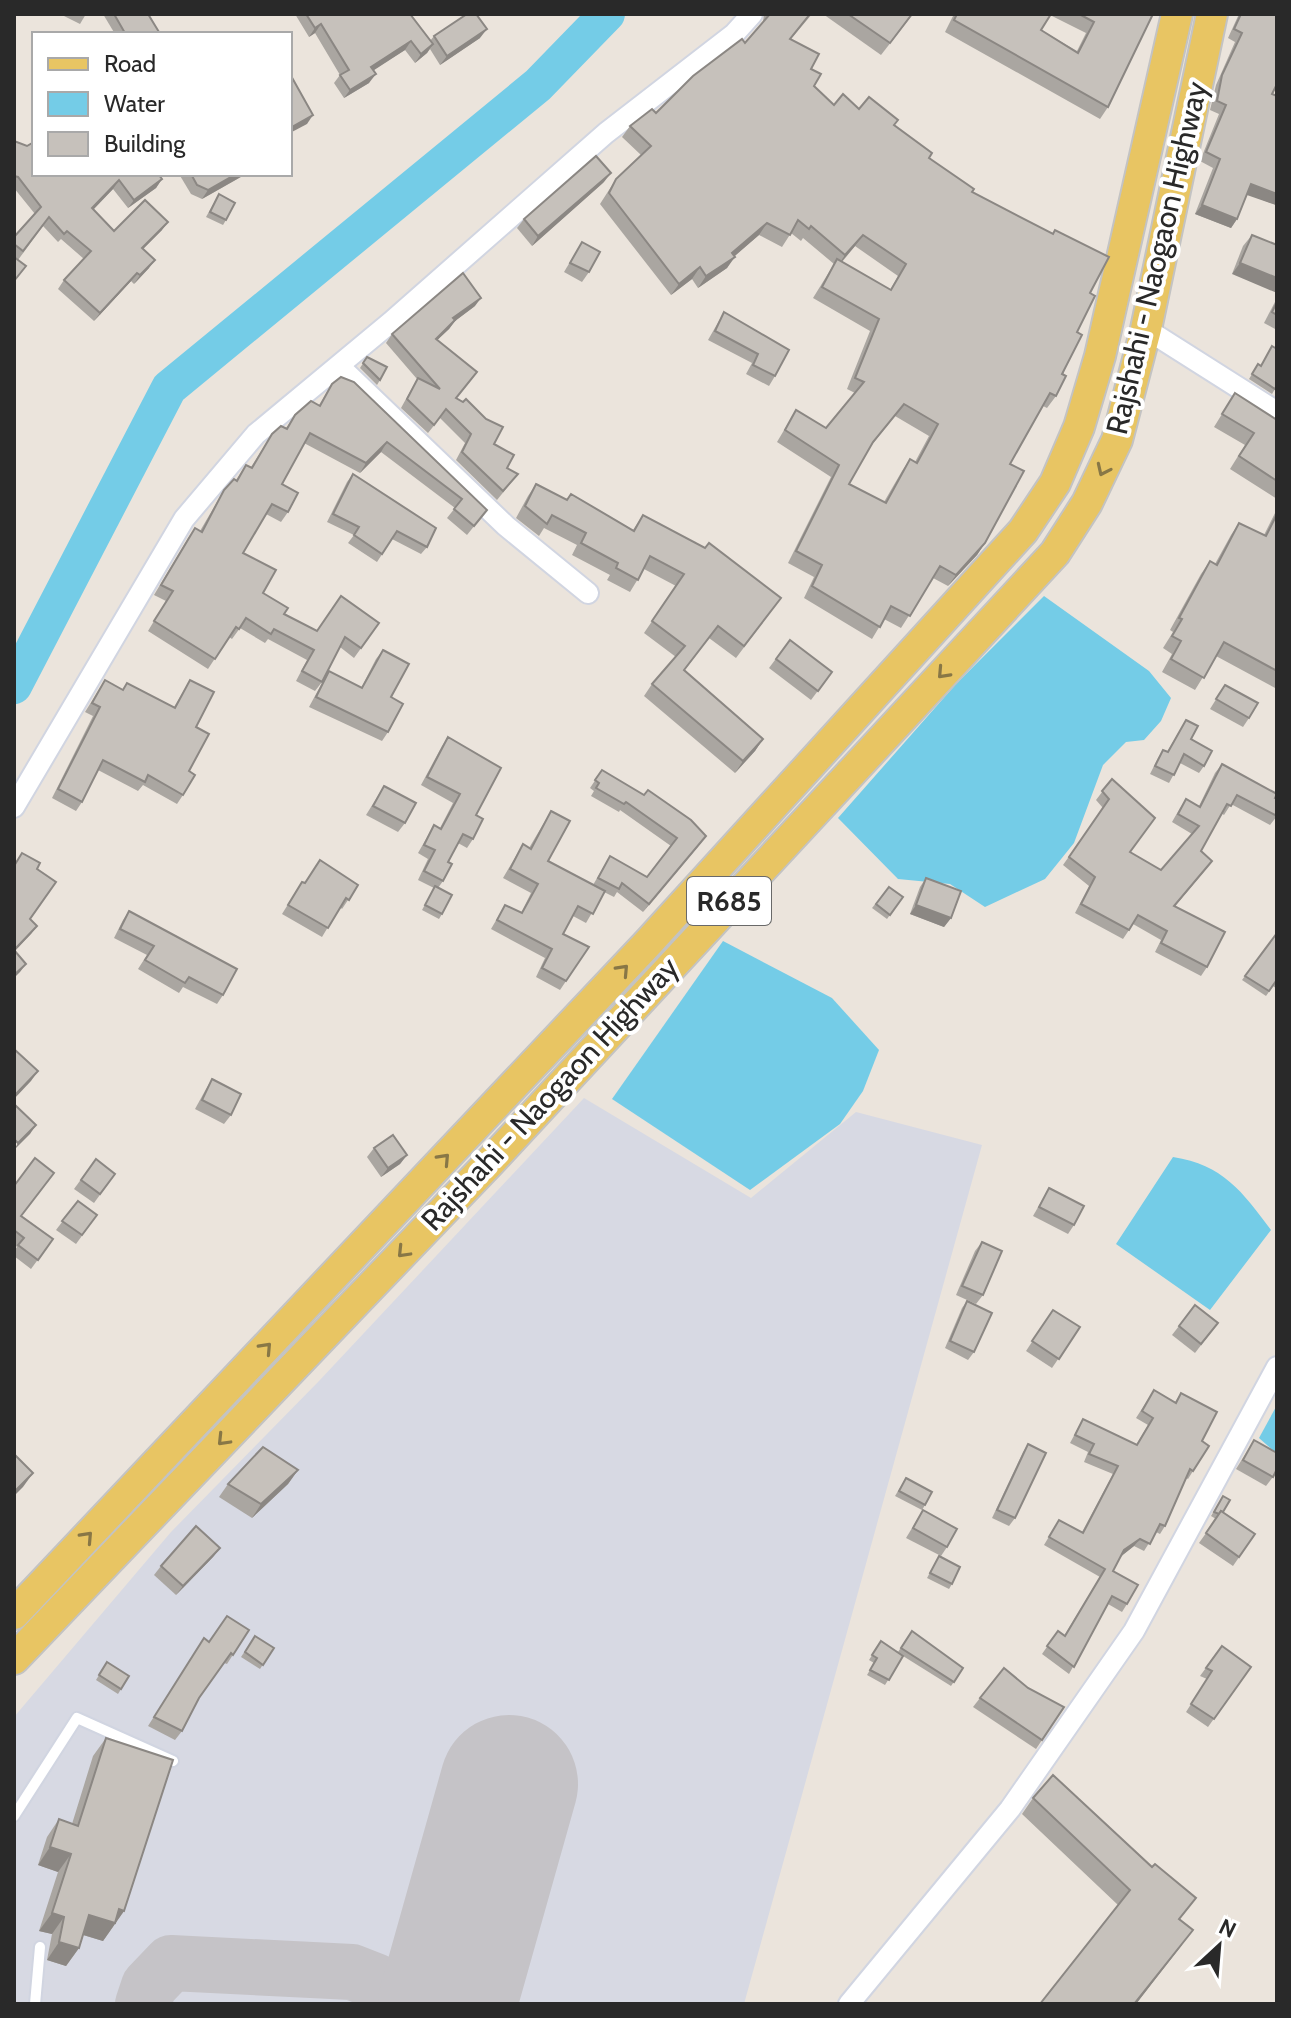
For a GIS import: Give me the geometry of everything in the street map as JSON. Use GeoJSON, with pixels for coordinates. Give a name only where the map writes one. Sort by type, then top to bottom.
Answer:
{"type":"FeatureCollection","features":[{"type":"Feature","properties":{"kind":"main road","name":"Rajshahi - Naogaon Highway"},"geometry":{"type":"LineString","coordinates":[[14,1614],[637,954],[1023,531],[1055,483],[1088,398],[1177,14]]}},
{"type":"Feature","properties":{"kind":"main road","name":"Rajshahi - Naogaon Highway"},"geometry":{"type":"LineString","coordinates":[[14,1659],[491,1161],[1055,553],[1087,503],[1117,440],[1146,329],[1212,14]]}},
{"type":"Feature","properties":{"kind":"main road"},"geometry":{"type":"LineString","coordinates":[[1166,61],[1200,68]]}},
{"type":"Feature","properties":{"kind":"main road"},"geometry":{"type":"LineString","coordinates":[[60,1565],[81,1587]]}},
{"type":"Feature","properties":{"kind":"street"},"geometry":{"type":"LineString","coordinates":[[14,807],[184,519],[256,434],[339,366],[606,133],[734,34],[752,14]]}},
{"type":"Feature","properties":{"kind":"street"},"geometry":{"type":"LineString","coordinates":[[1146,329],[1277,412]]}},
{"type":"Feature","properties":{"kind":"street"},"geometry":{"type":"LineString","coordinates":[[339,366],[506,526],[588,593]]}},
{"type":"Feature","properties":{"kind":"street"},"geometry":{"type":"LineString","coordinates":[[849,2004],[1010,1809],[1134,1631],[1277,1367]]}},
{"type":"Feature","properties":{"kind":"lane"},"geometry":{"type":"LineString","coordinates":[[14,1816],[77,1718],[173,1761]]}},
{"type":"Feature","properties":{"kind":"lane"},"geometry":{"type":"LineString","coordinates":[[35,2004],[40,1947]]}},
{"type":"Feature","properties":{"kind":"shaded area"},"geometry":{"type":"Polygon","coordinates":[[[584,1098],[751,1198],[856,1112],[982,1145],[744,2004],[14,2004],[14,1717],[171,1532],[319,1381],[584,1098]]]}},
{"type":"Feature","properties":{"kind":"water"},"geometry":{"type":"Polygon","coordinates":[[[1044,596],[1149,671],[1171,698],[1161,721],[1144,740],[1126,742],[1103,765],[1074,843],[1045,879],[985,907],[950,884],[898,879],[838,818],[956,684],[1044,596]]]}},
{"type":"Feature","properties":{"kind":"water"},"geometry":{"type":"Polygon","coordinates":[[[723,941],[832,998],[879,1050],[863,1091],[840,1124],[750,1190],[612,1099],[723,941]]]}},
{"type":"Feature","properties":{"kind":"water"},"geometry":{"type":"Polygon","coordinates":[[[1173,1157],[1218,1173],[1240,1192],[1271,1230],[1210,1310],[1116,1244],[1173,1157]]]}},
{"type":"Feature","properties":{"kind":"water"},"geometry":{"type":"Polygon","coordinates":[[[1277,1405],[1277,1454],[1259,1438],[1277,1405]]]}},
{"type":"Feature","properties":{"kind":"building"},"geometry":{"type":"Polygon","coordinates":[[[114,14],[148,14],[159,32],[124,32],[114,14]]]}},
{"type":"Feature","properties":{"kind":"building"},"geometry":{"type":"Polygon","coordinates":[[[306,14],[410,14],[433,44],[421,54],[411,41],[371,67],[376,74],[350,90],[340,75],[349,70],[321,24],[315,28],[306,14]]]}},
{"type":"Feature","properties":{"kind":"building"},"geometry":{"type":"Polygon","coordinates":[[[467,14],[476,14],[487,29],[447,56],[434,36],[467,14]]]}},
{"type":"Feature","properties":{"kind":"building"},"geometry":{"type":"Polygon","coordinates":[[[770,14],[810,14],[790,39],[819,54],[811,69],[821,74],[814,86],[834,105],[843,94],[859,109],[869,97],[898,120],[894,125],[932,153],[929,158],[974,189],[972,192],[1053,234],[1055,230],[1109,257],[1090,293],[1095,296],[1077,332],[1082,335],[1062,374],[1066,376],[1056,396],[1050,393],[1010,464],[1024,471],[985,543],[956,575],[940,566],[910,616],[891,606],[880,627],[812,586],[822,565],[796,551],[839,465],[785,430],[796,410],[826,428],[864,382],[855,378],[879,319],[822,287],[837,259],[891,290],[906,264],[863,235],[845,255],[811,226],[809,229],[798,220],[790,235],[767,223],[732,253],[735,257],[706,276],[700,267],[679,284],[609,193],[616,179],[651,146],[630,126],[652,109],[656,113],[693,76],[742,39],[745,43],[770,14]],[[904,404],[873,442],[849,484],[886,503],[910,459],[917,463],[938,424],[904,404]]]}},
{"type":"Feature","properties":{"kind":"building"},"geometry":{"type":"Polygon","coordinates":[[[848,14],[912,14],[890,43],[848,14]]]}},
{"type":"Feature","properties":{"kind":"building"},"geometry":{"type":"Polygon","coordinates":[[[957,14],[1051,14],[1041,30],[1078,53],[1094,22],[1079,14],[1153,14],[1108,107],[954,20],[957,14]]]}},
{"type":"Feature","properties":{"kind":"building"},"geometry":{"type":"Polygon","coordinates":[[[1241,14],[1277,14],[1277,84],[1272,94],[1277,96],[1277,194],[1251,184],[1237,219],[1202,205],[1220,159],[1206,152],[1226,105],[1217,101],[1222,75],[1242,33],[1234,29],[1241,14]]]}},
{"type":"Feature","properties":{"kind":"building"},"geometry":{"type":"Polygon","coordinates":[[[292,78],[313,115],[292,127],[292,78]]]}},
{"type":"Feature","properties":{"kind":"building"},"geometry":{"type":"Polygon","coordinates":[[[14,141],[27,146],[32,143],[32,176],[160,176],[162,179],[134,200],[119,180],[92,208],[114,231],[145,200],[168,222],[142,248],[155,260],[140,275],[137,273],[100,313],[64,280],[91,251],[67,231],[64,234],[49,217],[23,251],[14,244],[14,237],[41,207],[14,176],[14,141]]]}},
{"type":"Feature","properties":{"kind":"building"},"geometry":{"type":"Polygon","coordinates":[[[596,156],[611,173],[538,236],[524,219],[596,156]]]}},
{"type":"Feature","properties":{"kind":"building"},"geometry":{"type":"Polygon","coordinates":[[[192,176],[232,176],[208,190],[197,185],[192,176]]]}},
{"type":"Feature","properties":{"kind":"building"},"geometry":{"type":"Polygon","coordinates":[[[219,194],[235,203],[226,220],[210,212],[219,194]]]}},
{"type":"Feature","properties":{"kind":"building"},"geometry":{"type":"Polygon","coordinates":[[[1252,235],[1277,245],[1277,278],[1240,263],[1252,235]]]}},
{"type":"Feature","properties":{"kind":"building"},"geometry":{"type":"Polygon","coordinates":[[[582,242],[600,252],[589,272],[570,263],[582,242]]]}},
{"type":"Feature","properties":{"kind":"building"},"geometry":{"type":"Polygon","coordinates":[[[14,257],[26,266],[14,281],[14,257]]]}},
{"type":"Feature","properties":{"kind":"building"},"geometry":{"type":"Polygon","coordinates":[[[463,273],[481,298],[453,318],[455,320],[436,339],[477,372],[456,398],[463,402],[466,399],[486,419],[503,427],[494,444],[514,455],[507,468],[518,474],[503,491],[462,452],[471,434],[446,409],[434,425],[407,399],[418,378],[440,389],[392,334],[463,273]]]}},
{"type":"Feature","properties":{"kind":"building"},"geometry":{"type":"Polygon","coordinates":[[[724,312],[789,350],[775,376],[753,365],[758,354],[715,331],[724,312]]]}},
{"type":"Feature","properties":{"kind":"building"},"geometry":{"type":"Polygon","coordinates":[[[1272,346],[1277,349],[1275,389],[1252,374],[1258,364],[1261,366],[1272,346]]]}},
{"type":"Feature","properties":{"kind":"building"},"geometry":{"type":"Polygon","coordinates":[[[367,357],[387,367],[380,380],[363,363],[367,357]]]}},
{"type":"Feature","properties":{"kind":"building"},"geometry":{"type":"Polygon","coordinates":[[[341,377],[354,382],[487,510],[474,526],[454,509],[462,499],[387,442],[366,463],[310,433],[282,484],[298,493],[288,512],[272,504],[243,553],[276,570],[263,593],[288,608],[284,614],[317,631],[341,596],[379,623],[361,648],[345,637],[322,682],[302,671],[314,650],[274,629],[271,634],[246,618],[239,629],[236,627],[215,659],[154,621],[173,591],[161,585],[195,528],[202,532],[224,490],[234,479],[237,481],[246,465],[252,468],[272,434],[281,426],[287,429],[295,415],[311,401],[320,406],[332,384],[341,377]]]}},
{"type":"Feature","properties":{"kind":"building"},"geometry":{"type":"Polygon","coordinates":[[[1235,393],[1277,420],[1277,481],[1239,456],[1254,433],[1222,414],[1235,393]]]}},
{"type":"Feature","properties":{"kind":"building"},"geometry":{"type":"Polygon","coordinates":[[[353,474],[436,528],[427,547],[397,531],[382,554],[354,535],[359,527],[333,514],[353,474]]]}},
{"type":"Feature","properties":{"kind":"building"},"geometry":{"type":"Polygon","coordinates":[[[536,484],[567,500],[571,494],[634,531],[643,515],[705,548],[709,543],[781,598],[744,646],[718,626],[684,670],[763,739],[743,761],[652,684],[685,646],[652,621],[684,574],[650,556],[638,580],[616,568],[618,563],[581,543],[586,533],[552,515],[547,524],[525,506],[536,484]]]}},
{"type":"Feature","properties":{"kind":"building"},"geometry":{"type":"Polygon","coordinates":[[[1277,514],[1277,671],[1224,642],[1204,678],[1171,659],[1181,641],[1172,636],[1182,619],[1179,618],[1210,561],[1217,565],[1239,523],[1266,536],[1277,514]]]}},
{"type":"Feature","properties":{"kind":"building"},"geometry":{"type":"Polygon","coordinates":[[[790,640],[832,672],[818,691],[776,659],[790,640]]]}},
{"type":"Feature","properties":{"kind":"building"},"geometry":{"type":"Polygon","coordinates":[[[383,650],[409,664],[391,697],[403,704],[388,732],[316,697],[329,671],[362,688],[383,650]]]}},
{"type":"Feature","properties":{"kind":"building"},"geometry":{"type":"Polygon","coordinates":[[[105,680],[123,690],[127,683],[175,708],[190,680],[214,692],[196,727],[209,734],[189,771],[195,775],[183,795],[148,775],[145,782],[103,760],[82,802],[58,789],[100,707],[92,703],[105,680]]]}},
{"type":"Feature","properties":{"kind":"building"},"geometry":{"type":"Polygon","coordinates":[[[1225,685],[1258,703],[1249,718],[1216,699],[1225,685]]]}},
{"type":"Feature","properties":{"kind":"building"},"geometry":{"type":"Polygon","coordinates":[[[1186,720],[1198,726],[1191,739],[1212,751],[1204,766],[1184,754],[1174,775],[1155,766],[1163,750],[1168,752],[1186,720]]]}},
{"type":"Feature","properties":{"kind":"building"},"geometry":{"type":"Polygon","coordinates":[[[448,737],[501,768],[476,815],[483,819],[473,839],[463,834],[448,862],[452,864],[443,881],[424,871],[435,850],[424,845],[434,825],[441,829],[460,794],[427,777],[448,737]]]}},
{"type":"Feature","properties":{"kind":"building"},"geometry":{"type":"Polygon","coordinates":[[[1222,764],[1277,794],[1277,816],[1237,795],[1231,806],[1227,804],[1201,851],[1212,861],[1174,906],[1225,932],[1207,967],[1161,943],[1167,931],[1138,915],[1129,930],[1081,904],[1095,877],[1069,857],[1109,799],[1102,791],[1112,779],[1155,818],[1130,852],[1161,870],[1199,826],[1178,814],[1186,799],[1200,807],[1222,764]]]}},
{"type":"Feature","properties":{"kind":"building"},"geometry":{"type":"Polygon","coordinates":[[[602,770],[644,795],[648,790],[691,820],[706,836],[649,904],[622,883],[619,889],[598,878],[610,856],[647,877],[677,838],[626,802],[624,804],[596,788],[599,783],[595,780],[602,770]]]}},
{"type":"Feature","properties":{"kind":"building"},"geometry":{"type":"Polygon","coordinates":[[[384,786],[416,803],[405,823],[373,806],[384,786]]]}},
{"type":"Feature","properties":{"kind":"building"},"geometry":{"type":"Polygon","coordinates":[[[551,811],[570,821],[548,861],[605,891],[593,914],[578,906],[563,934],[589,947],[566,981],[542,968],[552,949],[497,920],[505,905],[522,913],[538,884],[510,869],[523,844],[531,849],[551,811]]]}},
{"type":"Feature","properties":{"kind":"building"},"geometry":{"type":"Polygon","coordinates":[[[22,853],[40,863],[37,869],[56,882],[30,919],[37,926],[14,950],[14,866],[22,853]]]}},
{"type":"Feature","properties":{"kind":"building"},"geometry":{"type":"Polygon","coordinates":[[[320,860],[358,885],[349,900],[346,898],[328,928],[288,905],[320,860]]]}},
{"type":"Feature","properties":{"kind":"building"},"geometry":{"type":"Polygon","coordinates":[[[926,878],[961,891],[951,918],[916,905],[926,878]]]}},
{"type":"Feature","properties":{"kind":"building"},"geometry":{"type":"Polygon","coordinates":[[[435,886],[452,895],[442,914],[425,905],[435,886]]]}},
{"type":"Feature","properties":{"kind":"building"},"geometry":{"type":"Polygon","coordinates":[[[889,887],[903,897],[890,915],[876,904],[889,887]]]}},
{"type":"Feature","properties":{"kind":"building"},"geometry":{"type":"Polygon","coordinates":[[[129,911],[237,969],[223,995],[189,977],[185,983],[145,960],[154,946],[120,929],[129,911]]]}},
{"type":"Feature","properties":{"kind":"building"},"geometry":{"type":"Polygon","coordinates":[[[1277,933],[1277,982],[1269,991],[1245,976],[1277,933]]]}},
{"type":"Feature","properties":{"kind":"building"},"geometry":{"type":"Polygon","coordinates":[[[14,950],[26,964],[14,975],[14,950]]]}},
{"type":"Feature","properties":{"kind":"building"},"geometry":{"type":"Polygon","coordinates":[[[14,1049],[38,1071],[14,1096],[14,1049]]]}},
{"type":"Feature","properties":{"kind":"building"},"geometry":{"type":"Polygon","coordinates":[[[212,1079],[241,1094],[231,1115],[202,1100],[212,1079]]]}},
{"type":"Feature","properties":{"kind":"building"},"geometry":{"type":"Polygon","coordinates":[[[14,1104],[36,1125],[18,1143],[14,1139],[14,1104]]]}},
{"type":"Feature","properties":{"kind":"building"},"geometry":{"type":"Polygon","coordinates":[[[393,1135],[407,1155],[388,1168],[374,1148],[393,1135]]]}},
{"type":"Feature","properties":{"kind":"building"},"geometry":{"type":"Polygon","coordinates":[[[35,1158],[54,1173],[21,1216],[53,1239],[38,1260],[18,1245],[24,1238],[14,1230],[14,1186],[35,1158]]]}},
{"type":"Feature","properties":{"kind":"building"},"geometry":{"type":"Polygon","coordinates":[[[96,1159],[115,1174],[100,1194],[81,1180],[96,1159]]]}},
{"type":"Feature","properties":{"kind":"building"},"geometry":{"type":"Polygon","coordinates":[[[1049,1188],[1084,1206],[1074,1225],[1039,1207],[1049,1188]]]}},
{"type":"Feature","properties":{"kind":"building"},"geometry":{"type":"Polygon","coordinates":[[[78,1201],[97,1215],[82,1235],[62,1221],[78,1201]]]}},
{"type":"Feature","properties":{"kind":"building"},"geometry":{"type":"Polygon","coordinates":[[[982,1242],[1002,1251],[983,1295],[962,1286],[982,1242]]]}},
{"type":"Feature","properties":{"kind":"building"},"geometry":{"type":"Polygon","coordinates":[[[967,1301],[992,1313],[974,1352],[950,1341],[967,1301]]]}},
{"type":"Feature","properties":{"kind":"building"},"geometry":{"type":"Polygon","coordinates":[[[1195,1305],[1218,1323],[1201,1344],[1179,1326],[1195,1305]]]}},
{"type":"Feature","properties":{"kind":"building"},"geometry":{"type":"Polygon","coordinates":[[[1053,1310],[1080,1327],[1059,1359],[1032,1341],[1053,1310]]]}},
{"type":"Feature","properties":{"kind":"building"},"geometry":{"type":"Polygon","coordinates":[[[1154,1390],[1176,1403],[1181,1393],[1217,1412],[1202,1441],[1209,1446],[1193,1471],[1190,1469],[1165,1526],[1160,1524],[1150,1544],[1140,1539],[1124,1550],[1113,1571],[1138,1585],[1127,1604],[1112,1596],[1074,1667],[1047,1646],[1058,1631],[1065,1636],[1105,1569],[1049,1537],[1059,1520],[1083,1533],[1118,1466],[1089,1454],[1094,1444],[1075,1435],[1083,1419],[1137,1445],[1153,1418],[1142,1411],[1154,1390]]]}},
{"type":"Feature","properties":{"kind":"building"},"geometry":{"type":"Polygon","coordinates":[[[1254,1440],[1277,1453],[1277,1469],[1273,1477],[1243,1460],[1254,1440]]]}},
{"type":"Feature","properties":{"kind":"building"},"geometry":{"type":"Polygon","coordinates":[[[1028,1444],[1046,1453],[1015,1518],[997,1510],[1028,1444]]]}},
{"type":"Feature","properties":{"kind":"building"},"geometry":{"type":"Polygon","coordinates":[[[263,1447],[298,1470],[261,1504],[228,1484],[263,1447]]]}},
{"type":"Feature","properties":{"kind":"building"},"geometry":{"type":"Polygon","coordinates":[[[14,1454],[33,1473],[14,1492],[14,1454]]]}},
{"type":"Feature","properties":{"kind":"building"},"geometry":{"type":"Polygon","coordinates":[[[906,1478],[932,1492],[925,1505],[899,1491],[906,1478]]]}},
{"type":"Feature","properties":{"kind":"building"},"geometry":{"type":"Polygon","coordinates":[[[1223,1496],[1230,1500],[1219,1514],[1214,1512],[1223,1496]]]}},
{"type":"Feature","properties":{"kind":"building"},"geometry":{"type":"Polygon","coordinates":[[[923,1510],[957,1529],[947,1547],[913,1528],[923,1510]]]}},
{"type":"Feature","properties":{"kind":"building"},"geometry":{"type":"Polygon","coordinates":[[[1221,1511],[1255,1534],[1239,1557],[1206,1533],[1221,1511]]]}},
{"type":"Feature","properties":{"kind":"building"},"geometry":{"type":"Polygon","coordinates":[[[196,1526],[220,1548],[183,1586],[161,1566],[196,1526]]]}},
{"type":"Feature","properties":{"kind":"building"},"geometry":{"type":"Polygon","coordinates":[[[939,1556],[960,1567],[952,1584],[930,1573],[939,1556]]]}},
{"type":"Feature","properties":{"kind":"building"},"geometry":{"type":"Polygon","coordinates":[[[227,1616],[249,1630],[199,1698],[182,1731],[154,1717],[204,1638],[209,1642],[227,1616]]]}},
{"type":"Feature","properties":{"kind":"building"},"geometry":{"type":"Polygon","coordinates":[[[912,1631],[963,1668],[954,1682],[901,1648],[912,1631]]]}},
{"type":"Feature","properties":{"kind":"building"},"geometry":{"type":"Polygon","coordinates":[[[255,1636],[274,1648],[263,1665],[245,1652],[255,1636]]]}},
{"type":"Feature","properties":{"kind":"building"},"geometry":{"type":"Polygon","coordinates":[[[881,1641],[903,1656],[889,1680],[870,1670],[877,1658],[872,1655],[881,1641]]]}},
{"type":"Feature","properties":{"kind":"building"},"geometry":{"type":"Polygon","coordinates":[[[1222,1646],[1251,1667],[1214,1719],[1191,1704],[1212,1671],[1206,1668],[1222,1646]]]}},
{"type":"Feature","properties":{"kind":"building"},"geometry":{"type":"Polygon","coordinates":[[[107,1662],[129,1676],[121,1689],[99,1675],[107,1662]]]}},
{"type":"Feature","properties":{"kind":"building"},"geometry":{"type":"Polygon","coordinates":[[[1004,1668],[1028,1688],[1064,1707],[1042,1740],[980,1698],[1004,1668]]]}},
{"type":"Feature","properties":{"kind":"building"},"geometry":{"type":"Polygon","coordinates":[[[106,1738],[173,1760],[124,1911],[119,1909],[115,1923],[89,1915],[79,1948],[59,1942],[64,1917],[52,1913],[71,1854],[50,1847],[59,1819],[78,1826],[106,1738]]]}},
{"type":"Feature","properties":{"kind":"building"},"geometry":{"type":"Polygon","coordinates":[[[1053,1775],[1152,1867],[1155,1864],[1196,1898],[1179,1919],[1193,1930],[1134,2004],[1040,2004],[1130,1890],[1033,1798],[1053,1775]]]}},
{"type":"Feature","properties":{"kind":"waterway"},"geometry":{"type":"LineString","coordinates":[[14,686],[169,388],[538,85],[607,14]]}},
{"type":"Feature","properties":{"kind":"taxiway"},"geometry":{"type":"LineString","coordinates":[[143,2004],[149,1986],[171,1963],[352,1972],[375,1981],[413,2004]]}},
{"type":"Feature","properties":{"kind":"runway"},"geometry":{"type":"LineString","coordinates":[[447,2004],[509,1784]]}}]}
